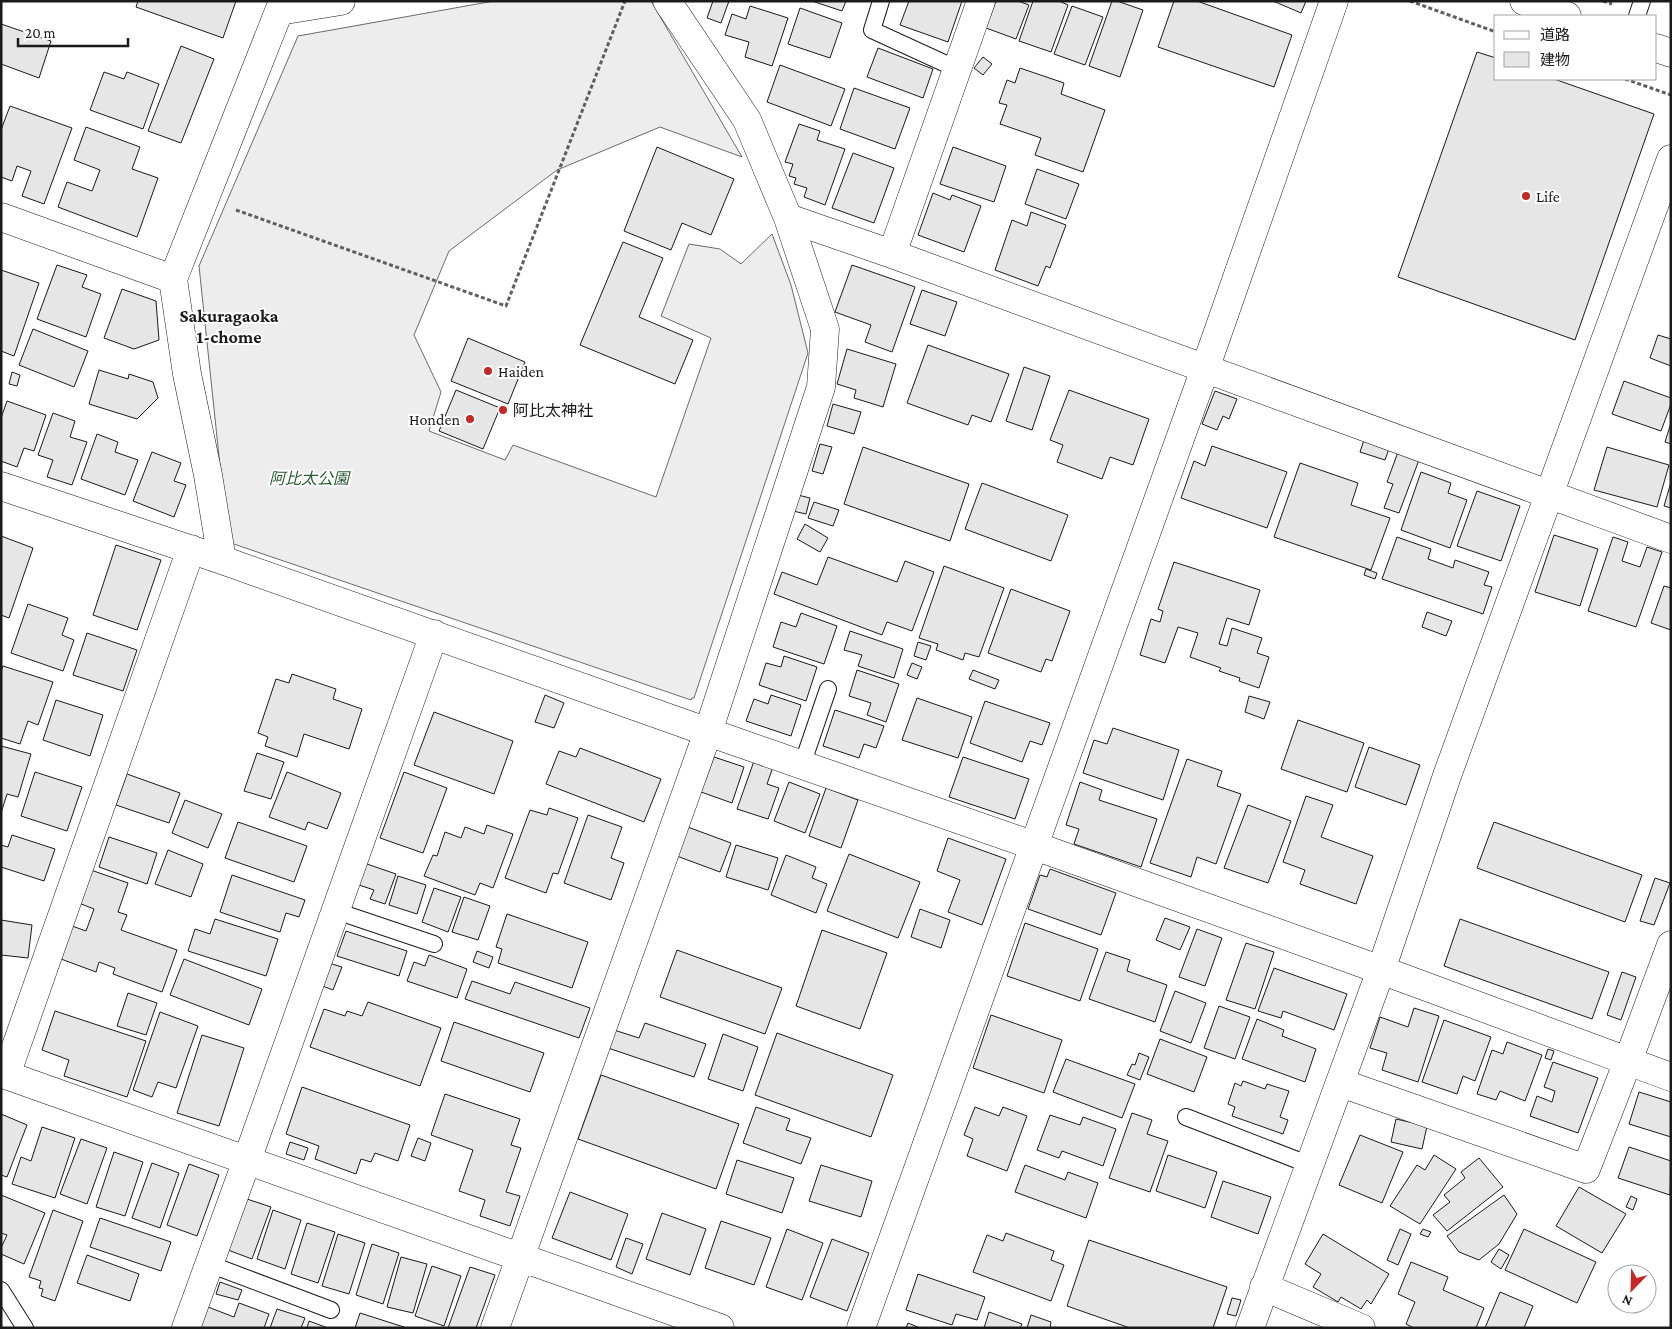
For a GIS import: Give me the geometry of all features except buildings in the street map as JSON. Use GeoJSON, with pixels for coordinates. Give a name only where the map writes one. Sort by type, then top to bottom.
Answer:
{"type":"FeatureCollection","features":[{"type":"Feature","properties":{"kind":"street"},"geometry":{"type":"LineString","coordinates":[[222,560],[208,475],[187,374],[173,279],[281,6],[341,1]]}},
{"type":"Feature","properties":{"kind":"street"},"geometry":{"type":"LineString","coordinates":[[495,1328],[708,732],[822,387],[825,329],[788,218],[747,120],[667,1]]}},
{"type":"Feature","properties":{"kind":"street"},"geometry":{"type":"LineString","coordinates":[[892,254],[981,1]]}},
{"type":"Feature","properties":{"kind":"street"},"geometry":{"type":"LineString","coordinates":[[861,1328],[1035,846],[1334,1]]}},
{"type":"Feature","properties":{"kind":"street"},"geometry":{"type":"LineString","coordinates":[[1524,1],[1563,15]]}},
{"type":"Feature","properties":{"kind":"street"},"geometry":{"type":"LineString","coordinates":[[1657,48],[1671,53]]}},
{"type":"Feature","properties":{"kind":"street"},"geometry":{"type":"LineString","coordinates":[[1250,1328],[1341,1083],[1448,773],[1671,159]]}},
{"type":"Feature","properties":{"kind":"street"},"geometry":{"type":"LineString","coordinates":[[1,217],[173,279]]}},
{"type":"Feature","properties":{"kind":"street"},"geometry":{"type":"LineString","coordinates":[[788,218],[892,254],[1671,539]]}},
{"type":"Feature","properties":{"kind":"street"},"geometry":{"type":"LineString","coordinates":[[1,486],[191,549],[1035,846],[1381,970],[1671,1077]]}},
{"type":"Feature","properties":{"kind":"street"},"geometry":{"type":"LineString","coordinates":[[191,549],[6,1076],[720,1328]]}},
{"type":"Feature","properties":{"kind":"street"},"geometry":{"type":"LineString","coordinates":[[186,1328],[434,634]]}},
{"type":"Feature","properties":{"kind":"street"},"geometry":{"type":"LineString","coordinates":[[1341,1083],[1586,1169],[1671,945]]}},
{"type":"Feature","properties":{"kind":"street"},"geometry":{"type":"LineString","coordinates":[[1264,1287],[1361,1328]]}},
{"type":"Feature","properties":{"kind":"lane"},"geometry":{"type":"LineString","coordinates":[[882,1],[872,30],[958,69]]}},
{"type":"Feature","properties":{"kind":"lane"},"geometry":{"type":"LineString","coordinates":[[1637,15],[1642,1]]}},
{"type":"Feature","properties":{"kind":"lane"},"geometry":{"type":"LineString","coordinates":[[802,765],[828,689]]}},
{"type":"Feature","properties":{"kind":"lane"},"geometry":{"type":"LineString","coordinates":[[336,911],[434,944]]}},
{"type":"Feature","properties":{"kind":"lane"},"geometry":{"type":"LineString","coordinates":[[1186,1117],[1310,1165]]}},
{"type":"Feature","properties":{"kind":"lane"},"geometry":{"type":"LineString","coordinates":[[209,1264],[331,1310]]}},
{"type":"Feature","properties":{"kind":"lane"},"geometry":{"type":"LineString","coordinates":[[1,1290],[25,1328]]}},
{"type":"Feature","properties":{"kind":"path"},"geometry":{"type":"LineString","coordinates":[[205,199],[506,306],[625,1]]}},
{"type":"Feature","properties":{"kind":"path"},"geometry":{"type":"LineString","coordinates":[[1410,1],[1494,31]]}},
{"type":"Feature","properties":{"kind":"path"},"geometry":{"type":"LineString","coordinates":[[1628,80],[1671,95]]}},
{"type":"Feature","properties":{"kind":"shaded area","name":"阿比太神社"},"geometry":{"type":"Polygon","coordinates":[[[494,1],[651,1],[742,157],[660,127],[557,170],[449,251],[414,335],[441,392],[429,431],[505,460],[513,445],[656,497],[711,338],[661,316],[689,244],[720,249],[741,264],[772,234],[791,285],[808,353],[694,698],[691,700],[228,542],[199,266],[298,36],[494,1]]]}},
{"type":"Feature","properties":{"kind":"place","name":"Life"},"geometry":{"type":"Point","coordinates":[1526,196]}},
{"type":"Feature","properties":{"kind":"place","name":"Haiden"},"geometry":{"type":"Point","coordinates":[488,371]}},
{"type":"Feature","properties":{"kind":"place","name":"阿比太神社"},"geometry":{"type":"Point","coordinates":[503,410]}},
{"type":"Feature","properties":{"kind":"place","name":"Honden"},"geometry":{"type":"Point","coordinates":[470,419]}},
{"type":"Feature","properties":{"kind":"district","name":"Sakuragaoka 1-chome"},"geometry":{"type":"Point","coordinates":[229,326]}},
{"type":"Feature","properties":{"kind":"park label","name":"阿比太公園"},"geometry":{"type":"Point","coordinates":[309,478]}}]}
